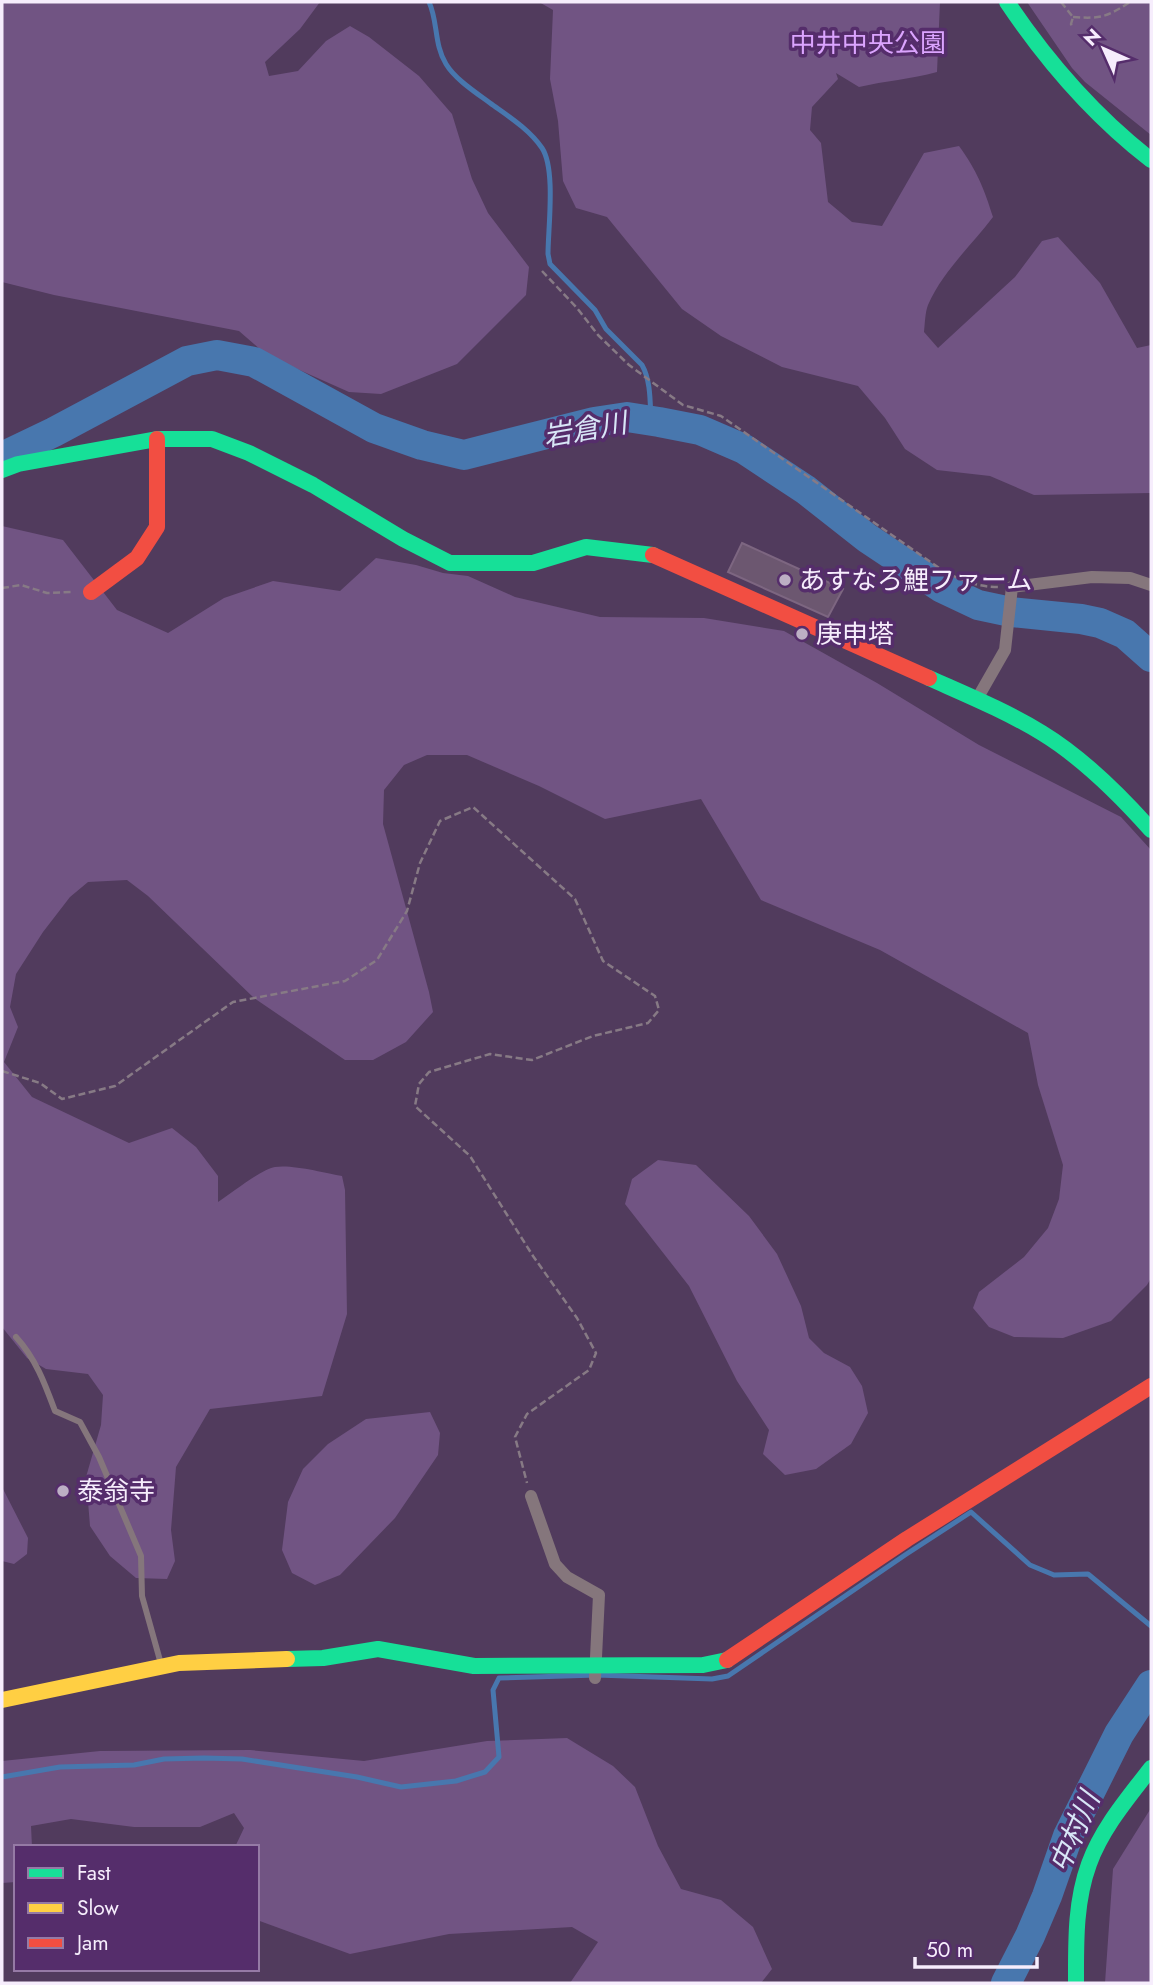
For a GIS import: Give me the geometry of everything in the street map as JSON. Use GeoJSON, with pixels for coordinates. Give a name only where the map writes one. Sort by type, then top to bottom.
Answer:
{"type":"FeatureCollection","features":[{"type":"Feature","properties":{"kind":"street"},"geometry":{"type":"LineString","coordinates":[[1007,2],[1035,45],[1066,84],[1103,121],[1151,160]]}},
{"type":"Feature","properties":{"kind":"street"},"geometry":{"type":"LineString","coordinates":[[91,592],[137,558],[157,527],[157,439]]}},
{"type":"Feature","properties":{"kind":"street"},"geometry":{"type":"LineString","coordinates":[[2,470],[18,464],[157,439],[212,439],[249,453],[313,485],[403,539],[450,563],[533,562],[586,547],[651,554],[977,699],[1042,733],[1081,762],[1125,801],[1151,830]]}},
{"type":"Feature","properties":{"kind":"street"},"geometry":{"type":"LineString","coordinates":[[977,699],[1005,649],[1012,594],[1092,577],[1130,578],[1151,585]]}},
{"type":"Feature","properties":{"kind":"street"},"geometry":{"type":"LineString","coordinates":[[2,1700],[179,1663],[323,1658],[378,1649],[474,1666],[596,1672],[721,1662],[907,1539],[1151,1386]]}},
{"type":"Feature","properties":{"kind":"street"},"geometry":{"type":"LineString","coordinates":[[531,1496],[555,1564],[567,1577],[599,1595],[596,1672]]}},
{"type":"Feature","properties":{"kind":"street"},"geometry":{"type":"LineString","coordinates":[[1076,1983],[1078,1910],[1084,1877],[1111,1824],[1151,1768]]}},
{"type":"Feature","properties":{"kind":"lane"},"geometry":{"type":"LineString","coordinates":[[16,1337],[41,1374],[55,1411],[80,1422],[99,1457],[141,1556],[142,1595],[161,1666]]}},
{"type":"Feature","properties":{"kind":"path"},"geometry":{"type":"LineString","coordinates":[[1062,2],[1073,17]]}},
{"type":"Feature","properties":{"kind":"path"},"geometry":{"type":"LineString","coordinates":[[1073,17],[1095,18],[1110,15],[1130,2]]}},
{"type":"Feature","properties":{"kind":"path"},"geometry":{"type":"LineString","coordinates":[[1072,27],[1073,17]]}},
{"type":"Feature","properties":{"kind":"path"},"geometry":{"type":"LineString","coordinates":[[542,271],[598,335],[629,365],[683,405],[721,416],[945,572],[966,582],[1012,594]]}},
{"type":"Feature","properties":{"kind":"path"},"geometry":{"type":"LineString","coordinates":[[2,588],[21,585],[47,593],[91,592]]}},
{"type":"Feature","properties":{"kind":"path"},"geometry":{"type":"LineString","coordinates":[[2,1071],[40,1083],[62,1100],[115,1086],[233,1002],[345,981],[377,960],[407,911],[420,863],[440,821],[473,807],[575,899],[603,961],[655,996],[659,1010],[648,1023],[593,1036],[532,1060],[490,1054],[429,1072],[419,1084],[415,1106],[470,1156],[533,1256],[577,1318],[596,1353],[589,1370],[527,1414],[515,1437],[531,1496]]}},
{"type":"Feature","properties":{"kind":"green space"},"geometry":{"type":"Polygon","coordinates":[[[2,2],[320,2],[300,29],[265,62],[269,76],[298,71],[326,41],[350,26],[369,37],[419,76],[452,114],[472,179],[488,213],[529,267],[526,295],[457,364],[381,394],[349,392],[268,356],[239,331],[54,295],[2,282],[2,2]]]}},
{"type":"Feature","properties":{"kind":"green space","name":"中井中央公園"},"geometry":{"type":"Polygon","coordinates":[[[539,2],[940,2],[937,72],[859,87],[836,73],[838,79],[812,107],[810,130],[821,143],[828,202],[852,222],[882,226],[924,153],[959,146],[979,180],[993,217],[949,270],[934,293],[927,308],[924,332],[938,348],[1015,277],[1042,241],[1058,237],[1100,283],[1137,348],[1151,345],[1151,493],[1034,495],[990,476],[937,470],[905,449],[885,418],[858,386],[782,367],[721,336],[682,309],[607,217],[576,208],[563,181],[558,121],[550,79],[553,10],[539,2]]]}},
{"type":"Feature","properties":{"kind":"green space"},"geometry":{"type":"Polygon","coordinates":[[[1027,2],[1151,2],[1151,135],[1085,82],[1072,68],[1027,2]]]}},
{"type":"Feature","properties":{"kind":"green space"},"geometry":{"type":"Polygon","coordinates":[[[2,526],[63,540],[117,610],[168,633],[224,598],[273,581],[340,591],[376,558],[468,576],[515,597],[600,617],[704,618],[784,631],[979,745],[1121,817],[1151,850],[1151,1278],[1147,1285],[1111,1321],[1063,1338],[1014,1337],[989,1327],[973,1308],[979,1292],[1024,1257],[1048,1228],[1059,1199],[1063,1165],[1038,1085],[1028,1033],[880,950],[761,900],[701,799],[605,819],[539,786],[467,755],[427,755],[404,765],[384,790],[383,824],[433,1012],[406,1042],[373,1060],[345,1060],[254,998],[148,896],[127,880],[88,882],[70,897],[16,974],[10,1007],[18,1027],[4,1062],[32,1097],[129,1143],[172,1128],[196,1147],[218,1176],[218,1202],[254,1177],[282,1166],[342,1176],[345,1190],[347,1314],[322,1396],[210,1409],[176,1467],[171,1530],[175,1561],[167,1579],[136,1578],[110,1556],[90,1526],[86,1477],[101,1425],[103,1395],[88,1374],[46,1369],[27,1358],[2,1327],[2,526]]]}},
{"type":"Feature","properties":{"kind":"green space"},"geometry":{"type":"Polygon","coordinates":[[[658,1160],[696,1165],[749,1216],[777,1254],[801,1306],[809,1338],[824,1353],[850,1367],[862,1386],[868,1413],[851,1444],[816,1469],[785,1475],[763,1454],[769,1430],[737,1381],[689,1286],[625,1204],[632,1179],[658,1160]]]}},
{"type":"Feature","properties":{"kind":"green space"},"geometry":{"type":"Polygon","coordinates":[[[430,1412],[440,1433],[438,1455],[395,1518],[340,1575],[315,1585],[292,1573],[282,1550],[288,1502],[303,1469],[328,1444],[366,1419],[430,1412]]]}},
{"type":"Feature","properties":{"kind":"green space"},"geometry":{"type":"Polygon","coordinates":[[[2,1487],[28,1538],[27,1554],[14,1564],[2,1561],[2,1487]]]}},
{"type":"Feature","properties":{"kind":"green space"},"geometry":{"type":"Polygon","coordinates":[[[567,1738],[613,1766],[635,1787],[658,1846],[681,1889],[721,1900],[753,1927],[772,1969],[761,1983],[570,1983],[598,1942],[572,1927],[449,1934],[350,1954],[259,1921],[259,1845],[236,1845],[244,1828],[234,1813],[200,1827],[134,1827],[71,1819],[31,1826],[32,1845],[14,1845],[14,1882],[2,1883],[2,1761],[100,1751],[250,1750],[364,1761],[487,1741],[567,1738]]]}},
{"type":"Feature","properties":{"kind":"green space"},"geometry":{"type":"Polygon","coordinates":[[[1151,1808],[1151,1983],[1105,1983],[1113,1869],[1151,1808]]]}},
{"type":"Feature","properties":{"kind":"building","name":"あすなろ鯉ファーム"},"geometry":{"type":"Polygon","coordinates":[[[742,543],[843,589],[828,617],[728,572],[742,543]]]}},
{"type":"Feature","properties":{"kind":"waterway"},"geometry":{"type":"LineString","coordinates":[[429,2],[442,57],[450,70],[525,129],[542,148],[550,184],[550,264],[595,310],[606,329],[642,365],[649,385],[651,421]]}},
{"type":"Feature","properties":{"kind":"waterway","name":"岩倉川"},"geometry":{"type":"LineString","coordinates":[[2,457],[187,361],[217,355],[254,362],[374,428],[422,445],[464,455],[594,422],[627,417],[659,422],[700,430],[744,449],[806,490],[867,538],[942,588],[978,605],[1011,612],[1100,623],[1125,634],[1151,657]]}},
{"type":"Feature","properties":{"kind":"waterway"},"geometry":{"type":"LineString","coordinates":[[2,1777],[60,1767],[134,1765],[164,1759],[204,1758],[242,1759],[357,1777],[401,1787],[456,1781],[485,1772],[499,1757],[493,1690],[499,1678],[597,1675],[712,1679],[728,1676],[971,1512],[1030,1565],[1054,1575],[1088,1574],[1151,1626]]}},
{"type":"Feature","properties":{"kind":"waterway","name":"中村川"},"geometry":{"type":"LineString","coordinates":[[1006,1983],[1047,1896],[1068,1836],[1119,1734],[1151,1685]]}},
{"type":"Feature","properties":{"kind":"traffic: fast"},"geometry":{"type":"LineString","coordinates":[[1007,2],[1073,87],[1110,125],[1151,160]]}},
{"type":"Feature","properties":{"kind":"traffic: fast"},"geometry":{"type":"LineString","coordinates":[[2,470],[18,464],[157,439],[212,439],[249,453],[313,485],[403,539],[450,563],[533,563],[586,547],[653,555]]}},
{"type":"Feature","properties":{"kind":"traffic: fast"},"geometry":{"type":"LineString","coordinates":[[929,678],[1015,718],[1057,743],[1100,777],[1151,830]]}},
{"type":"Feature","properties":{"kind":"traffic: fast"},"geometry":{"type":"LineString","coordinates":[[287,1659],[323,1658],[378,1649],[474,1666],[703,1665],[727,1660]]}},
{"type":"Feature","properties":{"kind":"traffic: fast"},"geometry":{"type":"LineString","coordinates":[[1076,1983],[1076,1938],[1084,1878],[1094,1851],[1108,1826],[1151,1768]]}},
{"type":"Feature","properties":{"kind":"traffic: slow"},"geometry":{"type":"LineString","coordinates":[[2,1700],[179,1663],[287,1659]]}},
{"type":"Feature","properties":{"kind":"traffic: jam"},"geometry":{"type":"LineString","coordinates":[[91,592],[137,558],[157,527],[157,439]]}},
{"type":"Feature","properties":{"kind":"traffic: jam"},"geometry":{"type":"LineString","coordinates":[[653,555],[929,678]]}},
{"type":"Feature","properties":{"kind":"traffic: jam"},"geometry":{"type":"LineString","coordinates":[[727,1660],[907,1539],[1151,1386]]}},
{"type":"Feature","properties":{"kind":"place","name":"あすなろ鯉ファーム"},"geometry":{"type":"Point","coordinates":[785,580]}},
{"type":"Feature","properties":{"kind":"place","name":"庚申塔"},"geometry":{"type":"Point","coordinates":[802,634]}},
{"type":"Feature","properties":{"kind":"place","name":"泰翁寺"},"geometry":{"type":"Point","coordinates":[63,1491]}}]}
